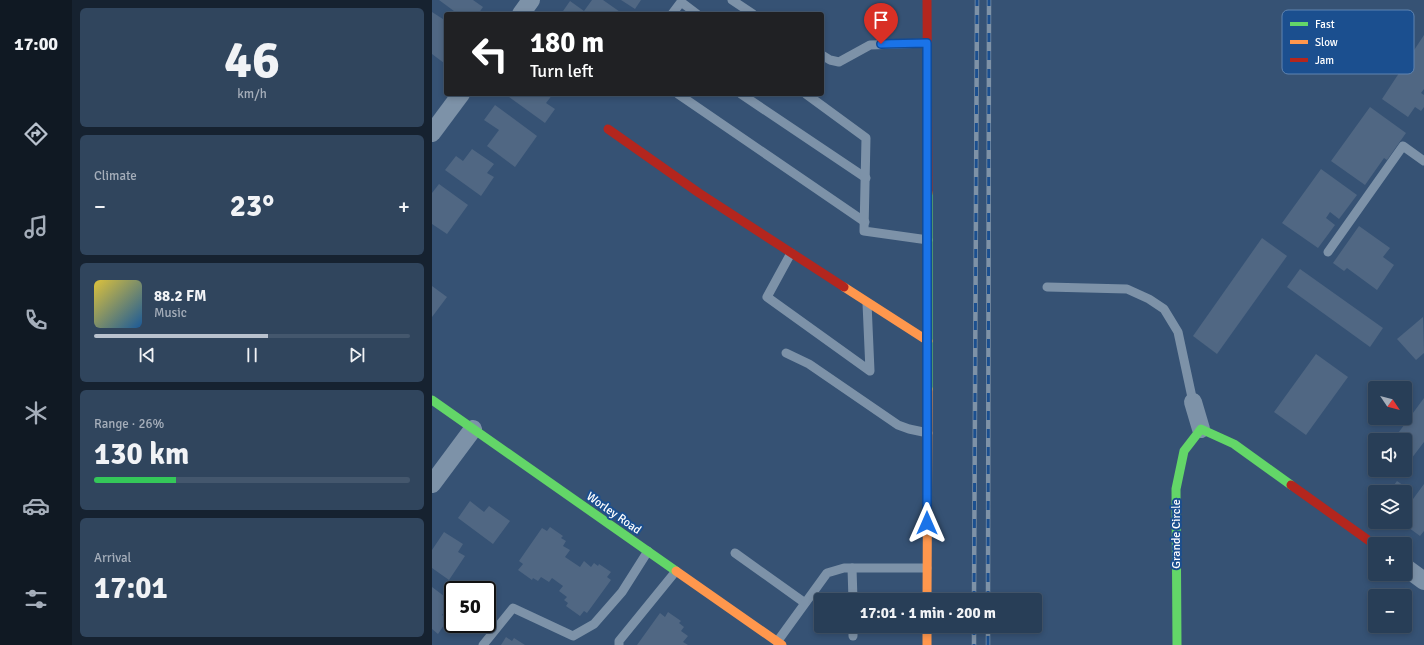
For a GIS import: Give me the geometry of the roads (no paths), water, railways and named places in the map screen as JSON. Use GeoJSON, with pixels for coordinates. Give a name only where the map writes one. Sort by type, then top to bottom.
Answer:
{"type":"FeatureCollection","features":[{"type":"Feature","properties":{"kind":"street"},"geometry":{"type":"LineString","coordinates":[[522,12],[531,0]]}},
{"type":"Feature","properties":{"kind":"street"},"geometry":{"type":"LineString","coordinates":[[927,0],[927,593]]}},
{"type":"Feature","properties":{"kind":"street"},"geometry":{"type":"LineString","coordinates":[[432,133],[460,96]]}},
{"type":"Feature","properties":{"kind":"street"},"geometry":{"type":"LineString","coordinates":[[608,129],[791,253],[928,341]]}},
{"type":"Feature","properties":{"kind":"street","name":"Worley Road"},"geometry":{"type":"LineString","coordinates":[[432,400],[780,643]]}},
{"type":"Feature","properties":{"kind":"street"},"geometry":{"type":"LineString","coordinates":[[1193,402],[1201,429],[1234,444],[1368,540]]}},
{"type":"Feature","properties":{"kind":"street"},"geometry":{"type":"LineString","coordinates":[[432,484],[473,429]]}},
{"type":"Feature","properties":{"kind":"street","name":"Grande Circle"},"geometry":{"type":"LineString","coordinates":[[1177,645],[1176,489],[1184,451],[1201,429]]}},
{"type":"Feature","properties":{"kind":"street"},"geometry":{"type":"LineString","coordinates":[[1412,572],[1424,580]]}},
{"type":"Feature","properties":{"kind":"street"},"geometry":{"type":"LineString","coordinates":[[927,633],[927,645]]}},
{"type":"Feature","properties":{"kind":"lane"},"geometry":{"type":"LineString","coordinates":[[732,0],[750,12]]}},
{"type":"Feature","properties":{"kind":"lane"},"geometry":{"type":"LineString","coordinates":[[673,12],[680,2],[694,12]]}},
{"type":"Feature","properties":{"kind":"lane"},"geometry":{"type":"LineString","coordinates":[[824,56],[830,60],[839,62],[870,45],[927,43]]}},
{"type":"Feature","properties":{"kind":"lane"},"geometry":{"type":"LineString","coordinates":[[681,96],[865,222]]}},
{"type":"Feature","properties":{"kind":"lane"},"geometry":{"type":"LineString","coordinates":[[744,96],[866,178]]}},
{"type":"Feature","properties":{"kind":"lane"},"geometry":{"type":"LineString","coordinates":[[809,96],[866,138],[864,231],[928,240]]}},
{"type":"Feature","properties":{"kind":"lane"},"geometry":{"type":"LineString","coordinates":[[1328,252],[1403,146],[1424,161]]}},
{"type":"Feature","properties":{"kind":"lane"},"geometry":{"type":"LineString","coordinates":[[791,253],[767,297],[870,371],[867,301]]}},
{"type":"Feature","properties":{"kind":"lane"},"geometry":{"type":"LineString","coordinates":[[1047,287],[1127,289],[1149,299],[1164,309],[1178,332],[1193,402]]}},
{"type":"Feature","properties":{"kind":"lane"},"geometry":{"type":"LineString","coordinates":[[786,353],[809,364],[898,425],[928,433]]}},
{"type":"Feature","properties":{"kind":"lane"},"geometry":{"type":"LineString","coordinates":[[570,645],[573,636],[594,624],[622,592],[648,551]]}},
{"type":"Feature","properties":{"kind":"lane"},"geometry":{"type":"LineString","coordinates":[[735,553],[805,603]]}},
{"type":"Feature","properties":{"kind":"lane"},"geometry":{"type":"LineString","coordinates":[[780,643],[805,603],[827,573],[844,568],[927,568]]}},
{"type":"Feature","properties":{"kind":"lane"},"geometry":{"type":"LineString","coordinates":[[852,568],[853,593]]}},
{"type":"Feature","properties":{"kind":"lane"},"geometry":{"type":"LineString","coordinates":[[619,645],[619,641],[676,571]]}},
{"type":"Feature","properties":{"kind":"lane"},"geometry":{"type":"LineString","coordinates":[[483,645],[513,608],[573,636]]}},
{"type":"Feature","properties":{"kind":"railway"},"geometry":{"type":"LineString","coordinates":[[974,593],[977,0]]}},
{"type":"Feature","properties":{"kind":"railway"},"geometry":{"type":"LineString","coordinates":[[988,593],[989,0]]}},
{"type":"Feature","properties":{"kind":"railway"},"geometry":{"type":"LineString","coordinates":[[974,633],[974,645]]}},
{"type":"Feature","properties":{"kind":"railway"},"geometry":{"type":"LineString","coordinates":[[988,633],[988,645]]}}]}
